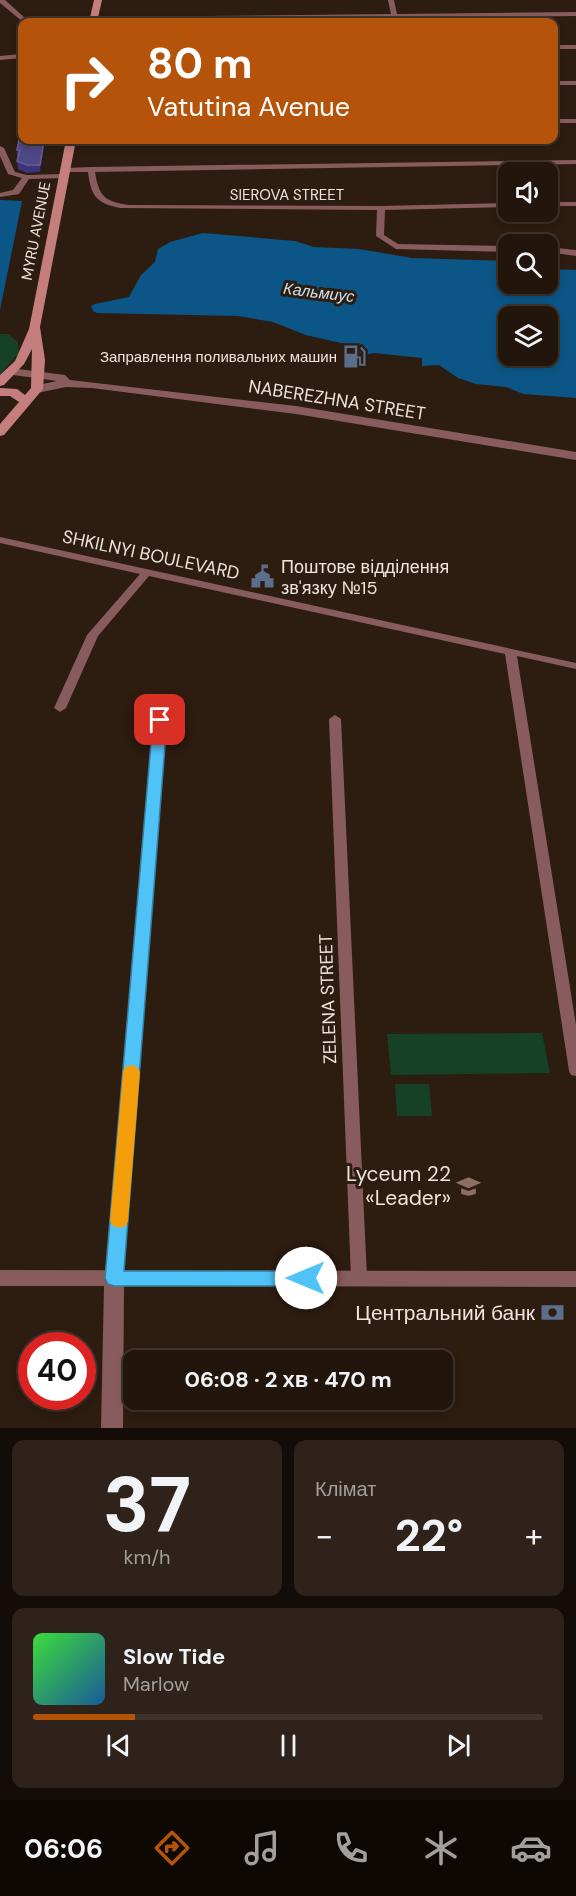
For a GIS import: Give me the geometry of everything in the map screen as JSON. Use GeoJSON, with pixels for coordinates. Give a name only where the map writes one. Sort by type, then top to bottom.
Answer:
{"type":"FeatureCollection","features":[{"type":"Feature","properties":{"kind":"main road"},"geometry":{"type":"LineString","coordinates":[[94,18],[98,0]]}},
{"type":"Feature","properties":{"kind":"main road","name":"MYRU AVENUE"},"geometry":{"type":"LineString","coordinates":[[0,382],[20,362],[34,328],[70,144]]}},
{"type":"Feature","properties":{"kind":"main road","name":"MYRU AVENUE"},"geometry":{"type":"LineString","coordinates":[[0,432],[37,389],[39,360],[34,328]]}},
{"type":"Feature","properties":{"kind":"main road"},"geometry":{"type":"LineString","coordinates":[[0,392],[20,395],[27,402]]}},
{"type":"Feature","properties":{"kind":"street"},"geometry":{"type":"LineString","coordinates":[[1,0],[21,18]]}},
{"type":"Feature","properties":{"kind":"street"},"geometry":{"type":"LineString","coordinates":[[391,0],[396,18]]}},
{"type":"Feature","properties":{"kind":"street"},"geometry":{"type":"LineString","coordinates":[[456,18],[576,14]]}},
{"type":"Feature","properties":{"kind":"street"},"geometry":{"type":"LineString","coordinates":[[558,47],[576,47]]}},
{"type":"Feature","properties":{"kind":"street"},"geometry":{"type":"LineString","coordinates":[[0,58],[18,56]]}},
{"type":"Feature","properties":{"kind":"street"},"geometry":{"type":"LineString","coordinates":[[558,83],[576,83]]}},
{"type":"Feature","properties":{"kind":"street"},"geometry":{"type":"LineString","coordinates":[[558,121],[576,121]]}},
{"type":"Feature","properties":{"kind":"street"},"geometry":{"type":"LineString","coordinates":[[0,148],[12,174],[27,177],[91,169],[576,162]]}},
{"type":"Feature","properties":{"kind":"street","name":"SIEROVA STREET"},"geometry":{"type":"LineString","coordinates":[[91,169],[94,192],[104,202],[116,205],[381,208],[498,205]]}},
{"type":"Feature","properties":{"kind":"street"},"geometry":{"type":"LineString","coordinates":[[0,195],[16,192],[27,177]]}},
{"type":"Feature","properties":{"kind":"street"},"geometry":{"type":"LineString","coordinates":[[558,204],[576,204]]}},
{"type":"Feature","properties":{"kind":"street"},"geometry":{"type":"LineString","coordinates":[[381,208],[380,236],[396,246],[498,249]]}},
{"type":"Feature","properties":{"kind":"street"},"geometry":{"type":"LineString","coordinates":[[558,251],[576,254]]}},
{"type":"Feature","properties":{"kind":"street"},"geometry":{"type":"LineString","coordinates":[[39,360],[65,378]]}},
{"type":"Feature","properties":{"kind":"street"},"geometry":{"type":"LineString","coordinates":[[10,372],[39,374],[92,384]]}},
{"type":"Feature","properties":{"kind":"street"},"geometry":{"type":"LineString","coordinates":[[37,389],[66,382],[92,384]]}},
{"type":"Feature","properties":{"kind":"street","name":"NABEREZHNA STREET"},"geometry":{"type":"LineString","coordinates":[[92,384],[296,410],[576,456]]}},
{"type":"Feature","properties":{"kind":"street","name":"SHKILNYI BOULEVARD"},"geometry":{"type":"LineString","coordinates":[[0,540],[576,666]]}},
{"type":"Feature","properties":{"kind":"street"},"geometry":{"type":"LineString","coordinates":[[60,708],[93,635],[147,572]]}},
{"type":"Feature","properties":{"kind":"street"},"geometry":{"type":"LineString","coordinates":[[510,651],[576,1071]]}},
{"type":"Feature","properties":{"kind":"street","name":"ZELENA STREET"},"geometry":{"type":"LineString","coordinates":[[335,719],[359,1278]]}},
{"type":"Feature","properties":{"kind":"street"},"geometry":{"type":"LineString","coordinates":[[112,1428],[114,1278],[160,720]]}},
{"type":"Feature","properties":{"kind":"street"},"geometry":{"type":"LineString","coordinates":[[0,1278],[576,1279]]}},
{"type":"Feature","properties":{"kind":"green space"},"geometry":{"type":"Polygon","coordinates":[[[0,334],[8,334],[18,342],[19,353],[0,375],[0,334]]]}},
{"type":"Feature","properties":{"kind":"green space"},"geometry":{"type":"Polygon","coordinates":[[[542,1033],[550,1073],[391,1075],[387,1034],[542,1033]]]}},
{"type":"Feature","properties":{"kind":"green space"},"geometry":{"type":"Polygon","coordinates":[[[395,1084],[429,1084],[432,1116],[397,1116],[395,1084]]]}},
{"type":"Feature","properties":{"kind":"water"},"geometry":{"type":"Polygon","coordinates":[[[0,200],[22,201],[0,310],[0,200]]]}},
{"type":"Feature","properties":{"kind":"water","name":"Кальмиус"},"geometry":{"type":"Polygon","coordinates":[[[203,233],[295,241],[314,247],[359,249],[412,258],[498,261],[498,294],[558,294],[558,269],[576,270],[576,398],[523,394],[506,387],[476,384],[458,378],[439,365],[422,366],[422,358],[374,353],[364,355],[352,350],[354,346],[306,335],[273,322],[238,316],[97,313],[93,311],[91,306],[95,304],[129,297],[141,275],[155,262],[158,249],[170,242],[203,233]]]}},
{"type":"Feature","properties":{"kind":"building"},"geometry":{"type":"Polygon","coordinates":[[[18,144],[43,144],[40,165],[27,165],[17,161],[20,150],[17,150],[18,144]]]}},
{"type":"Feature","properties":{"kind":"slow traffic"},"geometry":{"type":"LineString","coordinates":[[119,1221],[131,1072]]}},
{"type":"Feature","properties":{"kind":"place","name":"Заправлення поливальних машин"},"geometry":{"type":"Point","coordinates":[355,357]}},
{"type":"Feature","properties":{"kind":"place","name":"Поштове відділення зв'язку №15"},"geometry":{"type":"Point","coordinates":[263,577]}},
{"type":"Feature","properties":{"kind":"place","name":"Lyceum 22 «Leader»"},"geometry":{"type":"Point","coordinates":[469,1186]}},
{"type":"Feature","properties":{"kind":"place","name":"Центральний банк"},"geometry":{"type":"Point","coordinates":[553,1313]}},
{"type":"Feature","properties":{"kind":"route"},"geometry":{"type":"LineString","coordinates":[[160,720],[114,1278],[306,1278]]}}]}
